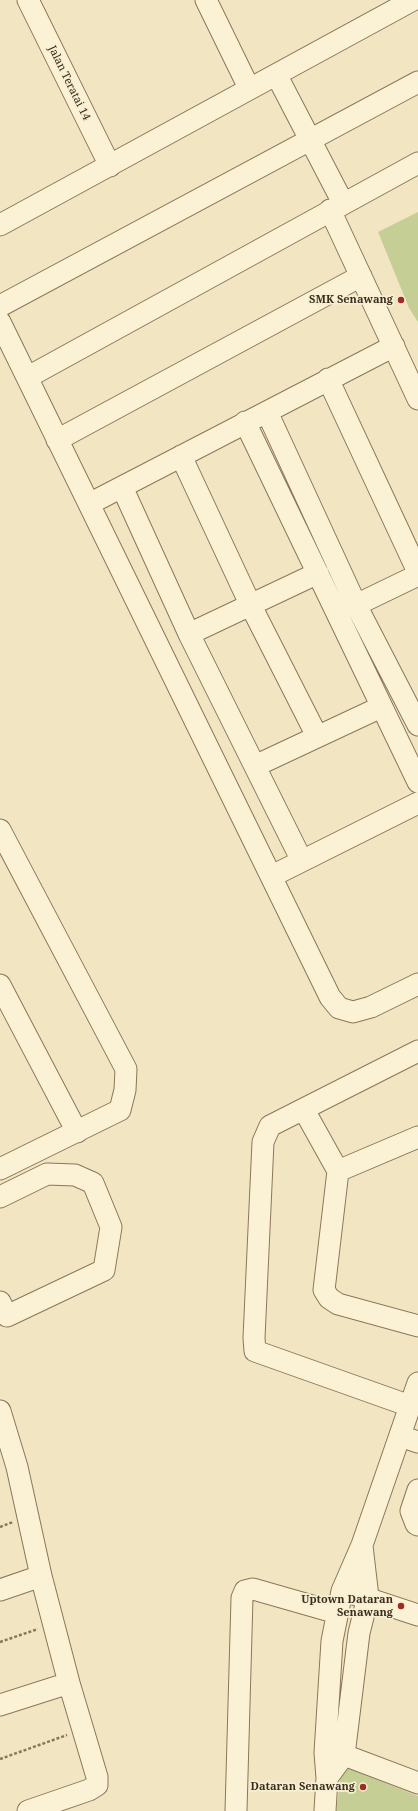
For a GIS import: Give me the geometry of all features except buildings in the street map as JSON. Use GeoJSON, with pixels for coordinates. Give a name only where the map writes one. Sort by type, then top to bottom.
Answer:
{"type":"FeatureCollection","features":[{"type":"Feature","properties":{"kind":"street","name":"Jalan Teratai 14"},"geometry":{"type":"LineString","coordinates":[[28,0],[110,166]]}},
{"type":"Feature","properties":{"kind":"street"},"geometry":{"type":"LineString","coordinates":[[206,0],[250,88]]}},
{"type":"Feature","properties":{"kind":"street"},"geometry":{"type":"LineString","coordinates":[[0,225],[250,88],[277,76],[413,0]]}},
{"type":"Feature","properties":{"kind":"street"},"geometry":{"type":"LineString","coordinates":[[277,76],[310,140],[361,276],[418,399]]}},
{"type":"Feature","properties":{"kind":"street"},"geometry":{"type":"LineString","coordinates":[[0,306],[418,82]]}},
{"type":"Feature","properties":{"kind":"street"},"geometry":{"type":"LineString","coordinates":[[28,377],[418,163]]}},
{"type":"Feature","properties":{"kind":"street"},"geometry":{"type":"LineString","coordinates":[[57,440],[361,276]]}},
{"type":"Feature","properties":{"kind":"street"},"geometry":{"type":"LineString","coordinates":[[0,322],[330,996],[339,1008],[353,1012],[370,1007],[418,984]]}},
{"type":"Feature","properties":{"kind":"street"},"geometry":{"type":"LineString","coordinates":[[89,504],[394,346]]}},
{"type":"Feature","properties":{"kind":"street"},"geometry":{"type":"LineString","coordinates":[[328,379],[418,572]]}},
{"type":"Feature","properties":{"kind":"street"},"geometry":{"type":"LineString","coordinates":[[267,412],[356,605],[418,725]]}},
{"type":"Feature","properties":{"kind":"street"},"geometry":{"type":"LineString","coordinates":[[245,422],[318,573],[380,707],[418,782]]}},
{"type":"Feature","properties":{"kind":"street"},"geometry":{"type":"LineString","coordinates":[[182,456],[251,606],[317,736]]}},
{"type":"Feature","properties":{"kind":"street"},"geometry":{"type":"LineString","coordinates":[[122,487],[189,634],[302,861]]}},
{"type":"Feature","properties":{"kind":"street"},"geometry":{"type":"LineString","coordinates":[[189,634],[318,573]]}},
{"type":"Feature","properties":{"kind":"street"},"geometry":{"type":"LineString","coordinates":[[356,605],[418,576]]}},
{"type":"Feature","properties":{"kind":"street"},"geometry":{"type":"LineString","coordinates":[[255,766],[380,707]]}},
{"type":"Feature","properties":{"kind":"street"},"geometry":{"type":"LineString","coordinates":[[272,876],[418,803]]}},
{"type":"Feature","properties":{"kind":"street"},"geometry":{"type":"LineString","coordinates":[[0,830],[126,1069],[125,1090],[120,1110],[0,1169]]}},
{"type":"Feature","properties":{"kind":"street"},"geometry":{"type":"LineString","coordinates":[[0,985],[76,1132]]}},
{"type":"Feature","properties":{"kind":"street"},"geometry":{"type":"LineString","coordinates":[[410,1406],[272,1358],[255,1351],[254,1348],[263,1142],[270,1126],[418,1051]]}},
{"type":"Feature","properties":{"kind":"street"},"geometry":{"type":"LineString","coordinates":[[304,1110],[338,1171],[324,1290],[329,1298],[338,1304],[418,1326]]}},
{"type":"Feature","properties":{"kind":"street"},"geometry":{"type":"LineString","coordinates":[[338,1171],[418,1138]]}},
{"type":"Feature","properties":{"kind":"street"},"geometry":{"type":"LineString","coordinates":[[0,1197],[48,1174],[75,1175],[92,1183],[111,1227],[104,1270],[7,1316],[0,1302]]}},
{"type":"Feature","properties":{"kind":"street"},"geometry":{"type":"LineString","coordinates":[[335,1754],[332,1641],[337,1613],[342,1591],[409,1439],[410,1406],[418,1383]]}},
{"type":"Feature","properties":{"kind":"street"},"geometry":{"type":"LineString","coordinates":[[0,1411],[8,1470],[41,1576],[82,1730],[97,1777],[97,1785],[89,1790],[28,1811]]}},
{"type":"Feature","properties":{"kind":"street"},"geometry":{"type":"LineString","coordinates":[[418,1491],[411,1511],[416,1524],[418,1525]]}},
{"type":"Feature","properties":{"kind":"street"},"geometry":{"type":"LineString","coordinates":[[325,1811],[327,1778],[335,1754],[359,1633],[368,1597],[362,1545]]}},
{"type":"Feature","properties":{"kind":"street"},"geometry":{"type":"LineString","coordinates":[[0,1590],[41,1576]]}},
{"type":"Feature","properties":{"kind":"street"},"geometry":{"type":"LineString","coordinates":[[236,1811],[242,1598],[245,1591],[253,1589],[337,1613]]}},
{"type":"Feature","properties":{"kind":"street"},"geometry":{"type":"LineString","coordinates":[[342,1591],[368,1597],[418,1615]]}},
{"type":"Feature","properties":{"kind":"street"},"geometry":{"type":"LineString","coordinates":[[0,1705],[69,1683]]}},
{"type":"Feature","properties":{"kind":"street"},"geometry":{"type":"LineString","coordinates":[[335,1754],[418,1783]]}},
{"type":"Feature","properties":{"kind":"path"},"geometry":{"type":"LineString","coordinates":[[0,1642],[53,1623]]}},
{"type":"Feature","properties":{"kind":"path"},"geometry":{"type":"LineString","coordinates":[[0,1759],[82,1730]]}},
{"type":"Feature","properties":{"kind":"green space"},"geometry":{"type":"Polygon","coordinates":[[[418,212],[418,322],[409,308],[378,232],[418,212]]]}},
{"type":"Feature","properties":{"kind":"green space","name":"Dataran Senawang"},"geometry":{"type":"Polygon","coordinates":[[[342,1766],[418,1796],[418,1811],[336,1811],[342,1766]]]}},
{"type":"Feature","properties":{"kind":"place","name":"SMK Senawang"},"geometry":{"type":"Point","coordinates":[401,300]}},
{"type":"Feature","properties":{"kind":"place","name":"Uptown Dataran Senawang"},"geometry":{"type":"Point","coordinates":[401,1606]}},
{"type":"Feature","properties":{"kind":"place","name":"Dataran Senawang"},"geometry":{"type":"Point","coordinates":[363,1787]}}]}
